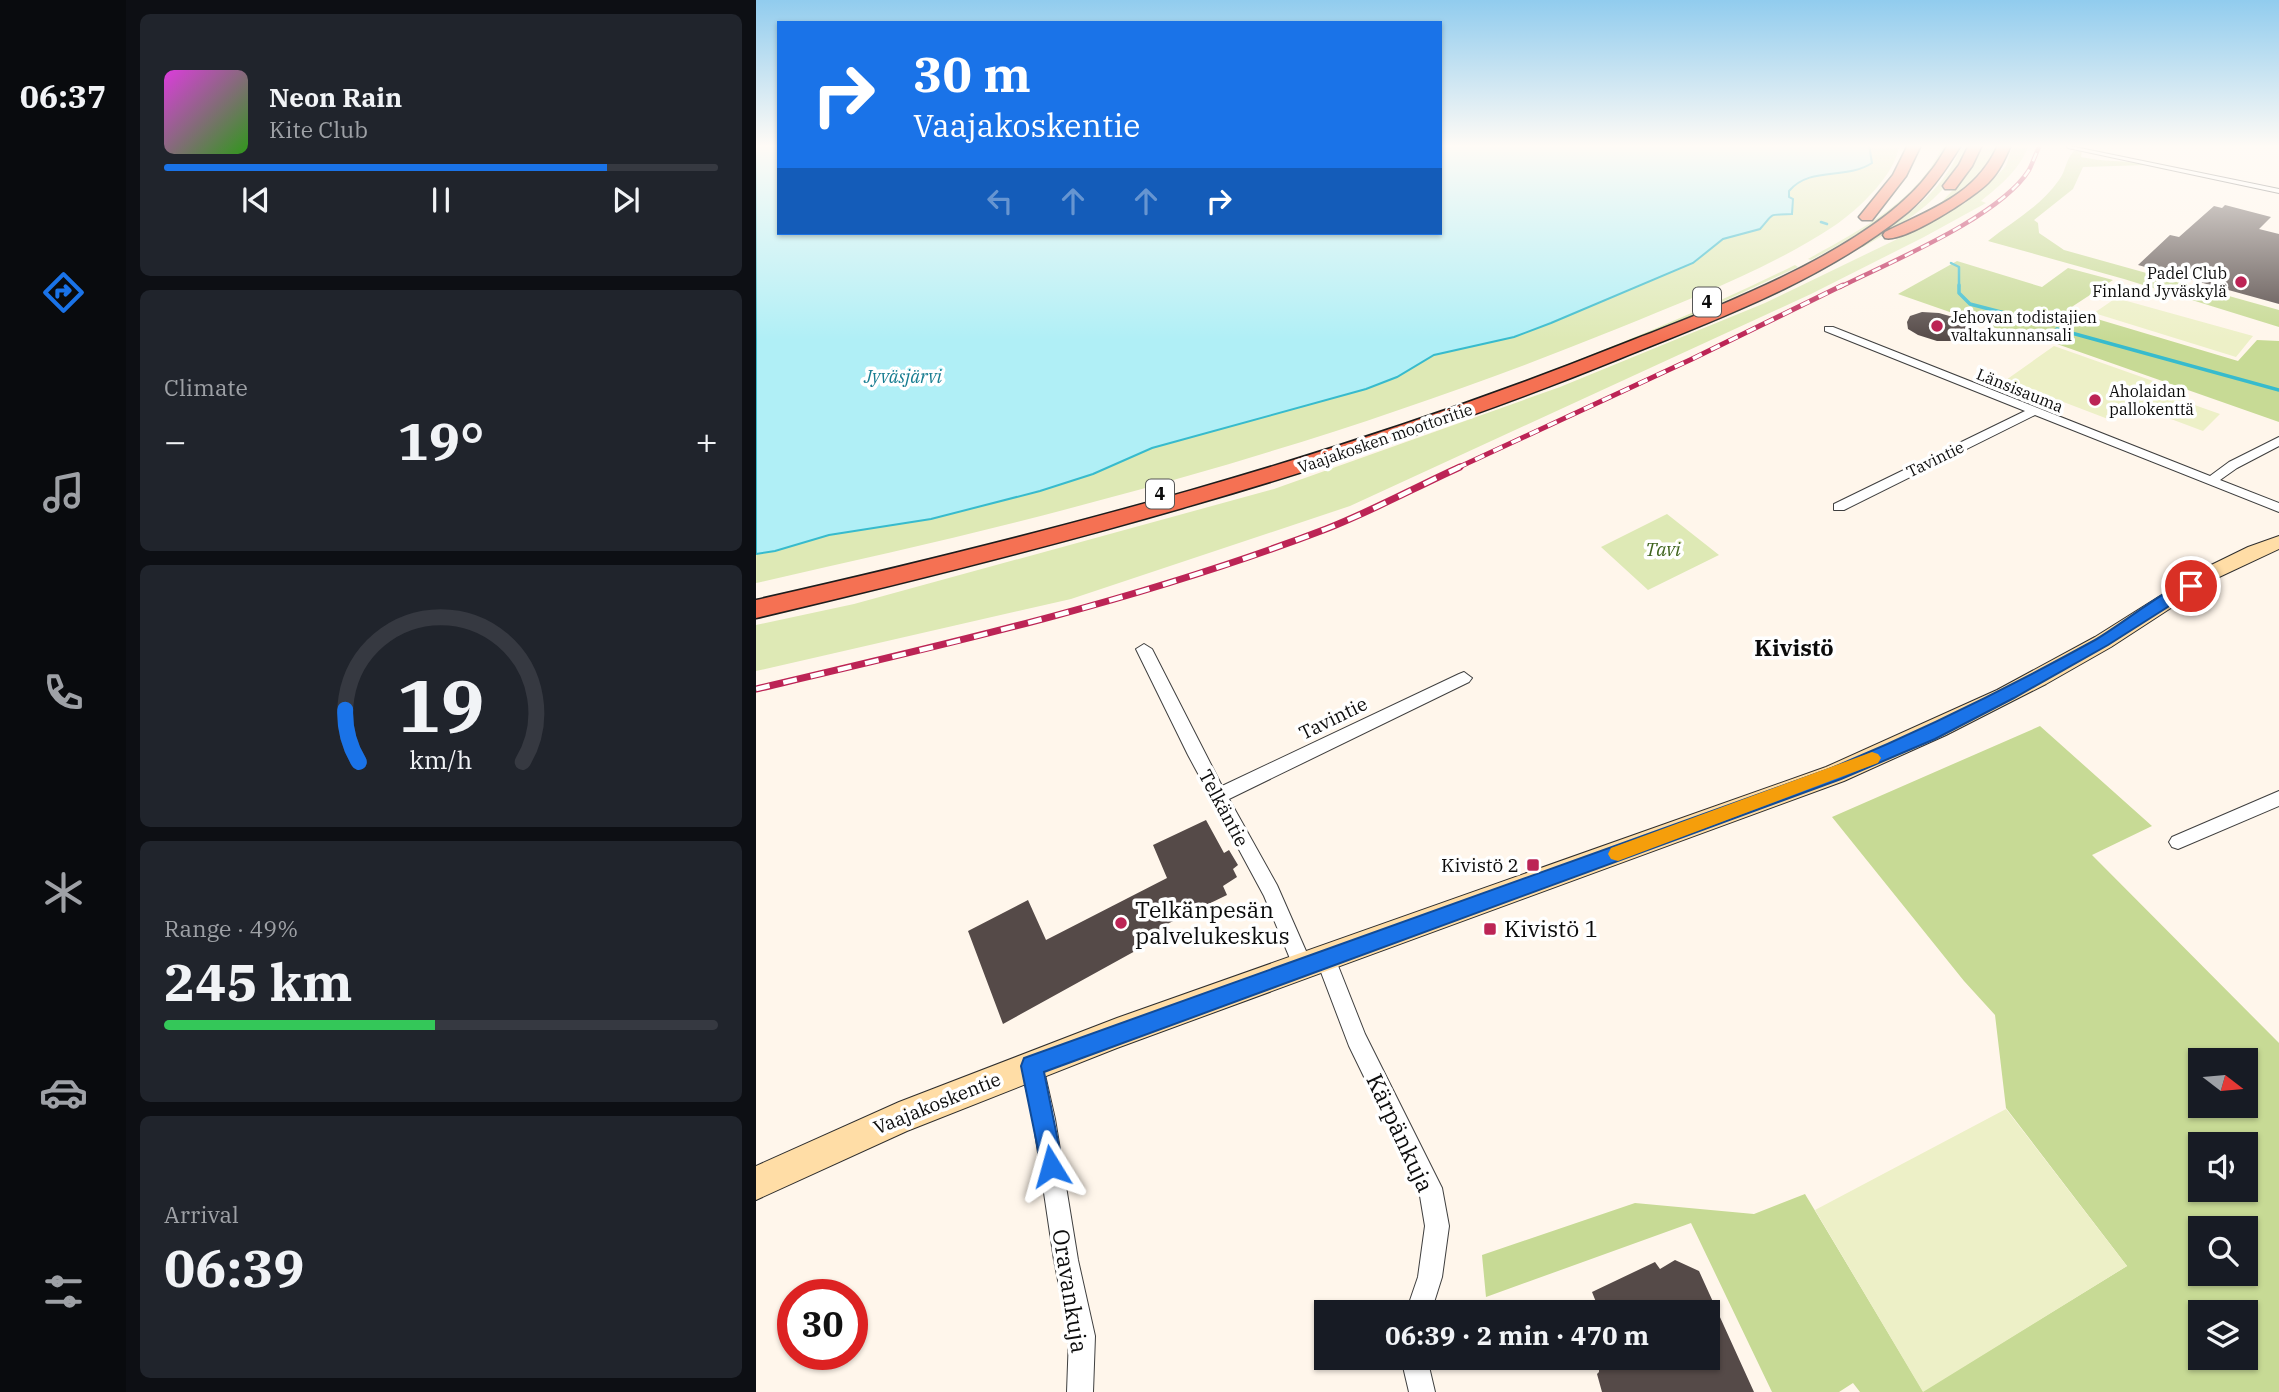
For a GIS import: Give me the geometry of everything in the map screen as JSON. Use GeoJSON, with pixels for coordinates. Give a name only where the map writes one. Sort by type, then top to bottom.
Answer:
{"type":"FeatureCollection","features":[{"type":"Feature","properties":{"kind":"highway","name":"4"},"geometry":{"type":"LineString","coordinates":[[1867,216],[1872,210]]}},
{"type":"Feature","properties":{"kind":"highway","name":"Vaajakosken moottoritie"},"geometry":{"type":"LineString","coordinates":[[756,594],[1027,530],[1120,505],[1414,415],[1578,355],[1698,305],[1789,262],[1874,210]]}},
{"type":"Feature","properties":{"kind":"highway","name":"Vaajakosken moottoritie"},"geometry":{"type":"LineString","coordinates":[[756,608],[1067,534],[1266,478],[1538,385],[1623,352],[1774,287],[1852,244],[1901,210]]}},
{"type":"Feature","properties":{"kind":"highway"},"geometry":{"type":"LineString","coordinates":[[1920,219],[1928,210]]}},
{"type":"Feature","properties":{"kind":"highway","name":"4"},"geometry":{"type":"LineString","coordinates":[[1774,287],[1866,248],[1942,210]]}},
{"type":"Feature","properties":{"kind":"main road","name":"Vaajakoskentie"},"geometry":{"type":"LineString","coordinates":[[756,1183],[899,1118],[1032,1066],[1835,774],[1929,734],[2103,642],[2236,559],[2279,542]]}},
{"type":"Feature","properties":{"kind":"street","name":"Länsisauma"},"geometry":{"type":"LineString","coordinates":[[1829,329],[2279,508]]}},
{"type":"Feature","properties":{"kind":"street","name":"Tavintie"},"geometry":{"type":"LineString","coordinates":[[1839,507],[2032,412]]}},
{"type":"Feature","properties":{"kind":"street"},"geometry":{"type":"LineString","coordinates":[[2211,481],[2279,441]]}},
{"type":"Feature","properties":{"kind":"street","name":"Telkäntie"},"geometry":{"type":"LineString","coordinates":[[1144,649],[1204,771],[1220,795],[1292,937],[1314,963]]}},
{"type":"Feature","properties":{"kind":"street","name":"Tavintie"},"geometry":{"type":"LineString","coordinates":[[1220,795],[1464,678]]}},
{"type":"Feature","properties":{"kind":"street"},"geometry":{"type":"LineString","coordinates":[[2178,842],[2279,798]]}},
{"type":"Feature","properties":{"kind":"street","name":"Kärpänkuja"},"geometry":{"type":"LineString","coordinates":[[1314,963],[1356,1039],[1430,1188],[1437,1226],[1430,1278],[1423,1300]]}},
{"type":"Feature","properties":{"kind":"street","name":"Oravankuja"},"geometry":{"type":"LineString","coordinates":[[1032,1066],[1044,1119],[1066,1260],[1082,1336],[1080,1392]]}},
{"type":"Feature","properties":{"kind":"street"},"geometry":{"type":"LineString","coordinates":[[1417,1370],[1422,1392]]}},
{"type":"Feature","properties":{"kind":"green space"},"geometry":{"type":"Polygon","coordinates":[[[1782,210],[1854,210],[1810,241],[1730,282],[1555,353],[1426,401],[1163,483],[927,544],[756,583],[756,444],[1766,222],[1766,218],[1771,215],[1790,215],[1782,210]]]}},
{"type":"Feature","properties":{"kind":"green space"},"geometry":{"type":"Polygon","coordinates":[[[1893,210],[1850,238],[1811,260],[1808,259],[1866,225],[1893,210]]]}},
{"type":"Feature","properties":{"kind":"green space"},"geometry":{"type":"Polygon","coordinates":[[[1912,210],[1920,210],[1895,228],[1863,247],[1858,247],[1890,227],[1912,210]]]}},
{"type":"Feature","properties":{"kind":"green space"},"geometry":{"type":"Polygon","coordinates":[[[1952,210],[1973,210],[1811,294],[1350,506],[1071,599],[756,671],[756,625],[854,604],[1274,489],[1560,387],[1765,303],[1952,210]]]}},
{"type":"Feature","properties":{"kind":"green space"},"geometry":{"type":"Polygon","coordinates":[[[2029,210],[2047,210],[2034,220],[2038,223],[2039,233],[2064,250],[2279,310],[2279,327],[2124,279],[1988,241],[2029,210]]]}},
{"type":"Feature","properties":{"kind":"green space"},"geometry":{"type":"Polygon","coordinates":[[[1957,261],[2042,287],[2068,268],[2113,280],[2067,310],[2238,361],[2257,340],[2279,341],[2279,422],[2037,337],[2010,333],[1898,294],[1957,261]]]}},
{"type":"Feature","properties":{"kind":"green space"},"geometry":{"type":"Polygon","coordinates":[[[1795,265],[1798,267],[1651,335],[1426,419],[1424,417],[1612,347],[1795,265]]]}},
{"type":"Feature","properties":{"kind":"green space"},"geometry":{"type":"Polygon","coordinates":[[[2116,298],[2253,336],[2236,357],[2094,313],[2116,298]]]}},
{"type":"Feature","properties":{"kind":"green space","name":"Aholaidan pallokenttä"},"geometry":{"type":"Polygon","coordinates":[[[2054,346],[2153,381],[2108,419],[2006,380],[2054,346]]]}},
{"type":"Feature","properties":{"kind":"green space"},"geometry":{"type":"Polygon","coordinates":[[[2149,389],[2220,414],[2203,431],[2131,404],[2149,389]]]}},
{"type":"Feature","properties":{"kind":"green space","name":"Tavi"},"geometry":{"type":"Polygon","coordinates":[[[1667,514],[1719,555],[1648,590],[1601,547],[1667,514]]]}},
{"type":"Feature","properties":{"kind":"green space"},"geometry":{"type":"Polygon","coordinates":[[[2040,726],[2152,826],[2092,855],[2279,1043],[2279,1392],[1860,1392],[1853,1383],[1839,1392],[1772,1392],[1691,1223],[1486,1297],[1482,1255],[1635,1203],[1754,1214],[1805,1194],[1923,1391],[2127,1266],[2006,1108],[1995,1015],[1964,981],[1832,817],[2040,726]]]}},
{"type":"Feature","properties":{"kind":"green space"},"geometry":{"type":"Polygon","coordinates":[[[2006,1109],[2127,1266],[1923,1392],[1815,1210],[2006,1109]]]}},
{"type":"Feature","properties":{"kind":"water","name":"Jyväsjärvi"},"geometry":{"type":"Polygon","coordinates":[[[756,210],[777,210],[777,235],[1442,235],[1442,210],[1792,210],[1792,214],[1773,216],[1760,229],[1723,239],[1693,263],[1551,323],[1514,337],[1434,355],[1397,377],[1366,389],[1152,448],[1093,474],[1040,491],[931,519],[829,535],[756,554],[756,210]]]}},
{"type":"Feature","properties":{"kind":"building","name":"Padel Club Finland Jyväskylä"},"geometry":{"type":"Polygon","coordinates":[[[2210,210],[2244,210],[2271,217],[2259,229],[2279,234],[2279,304],[2138,265],[2170,235],[2179,237],[2210,210]]]}},
{"type":"Feature","properties":{"kind":"building","name":"Jehovan todistajien valtakunnansali"},"geometry":{"type":"Polygon","coordinates":[[[1922,312],[1939,313],[1966,323],[1969,330],[1965,333],[1966,338],[1937,341],[1908,329],[1910,316],[1922,312]]]}},
{"type":"Feature","properties":{"kind":"building","name":"Telkänpesän palvelukeskus"},"geometry":{"type":"Polygon","coordinates":[[[1206,820],[1224,853],[1229,850],[1238,865],[1233,869],[1237,877],[1223,886],[1227,895],[1163,926],[1166,934],[1003,1024],[968,931],[1028,900],[1046,940],[1167,878],[1153,845],[1206,820]]]}},
{"type":"Feature","properties":{"kind":"building"},"geometry":{"type":"Polygon","coordinates":[[[1675,1260],[1699,1271],[1712,1300],[1595,1300],[1592,1292],[1655,1262],[1660,1269],[1675,1260]]]}},
{"type":"Feature","properties":{"kind":"building"},"geometry":{"type":"Polygon","coordinates":[[[1720,1317],[1754,1392],[1602,1392],[1597,1374],[1720,1370],[1720,1317]]]}},
{"type":"Feature","properties":{"kind":"waterway"},"geometry":{"type":"LineString","coordinates":[[1821,222],[1827,224]]}},
{"type":"Feature","properties":{"kind":"waterway"},"geometry":{"type":"LineString","coordinates":[[1951,263],[1959,267],[1959,293],[1970,304],[2043,323]]}},
{"type":"Feature","properties":{"kind":"waterway"},"geometry":{"type":"LineString","coordinates":[[2057,329],[2279,390]]}},
{"type":"Feature","properties":{"kind":"railway"},"geometry":{"type":"LineString","coordinates":[[1840,287],[1942,237],[1987,210]]}},
{"type":"Feature","properties":{"kind":"railway"},"geometry":{"type":"LineString","coordinates":[[1457,468],[1692,359],[1843,285]]}},
{"type":"Feature","properties":{"kind":"railway"},"geometry":{"type":"LineString","coordinates":[[756,689],[1044,619],[1186,578],[1326,529],[1460,467]]}},
{"type":"Feature","properties":{"kind":"slow traffic"},"geometry":{"type":"LineString","coordinates":[[1618,854],[1872,758]]}},
{"type":"Feature","properties":{"kind":"place","name":"Padel Club Finland Jyväskylä"},"geometry":{"type":"Point","coordinates":[2241,282]}},
{"type":"Feature","properties":{"kind":"place","name":"Jehovan todistajien valtakunnansali"},"geometry":{"type":"Point","coordinates":[1937,326]}},
{"type":"Feature","properties":{"kind":"place","name":"Aholaidan pallokenttä"},"geometry":{"type":"Point","coordinates":[2095,400]}},
{"type":"Feature","properties":{"kind":"place","name":"Kivistö 2"},"geometry":{"type":"Point","coordinates":[1533,865]}},
{"type":"Feature","properties":{"kind":"place","name":"Telkänpesän palvelukeskus"},"geometry":{"type":"Point","coordinates":[1121,923]}},
{"type":"Feature","properties":{"kind":"place","name":"Kivistö 1"},"geometry":{"type":"Point","coordinates":[1490,929]}},
{"type":"Feature","properties":{"kind":"district","name":"Kivistö"},"geometry":{"type":"Point","coordinates":[1794,648]}},
{"type":"Feature","properties":{"kind":"route"},"geometry":{"type":"LineString","coordinates":[[1051,1166],[1032,1066],[1835,774],[1929,734],[2009,694],[2103,642],[2191,586]]}}]}
